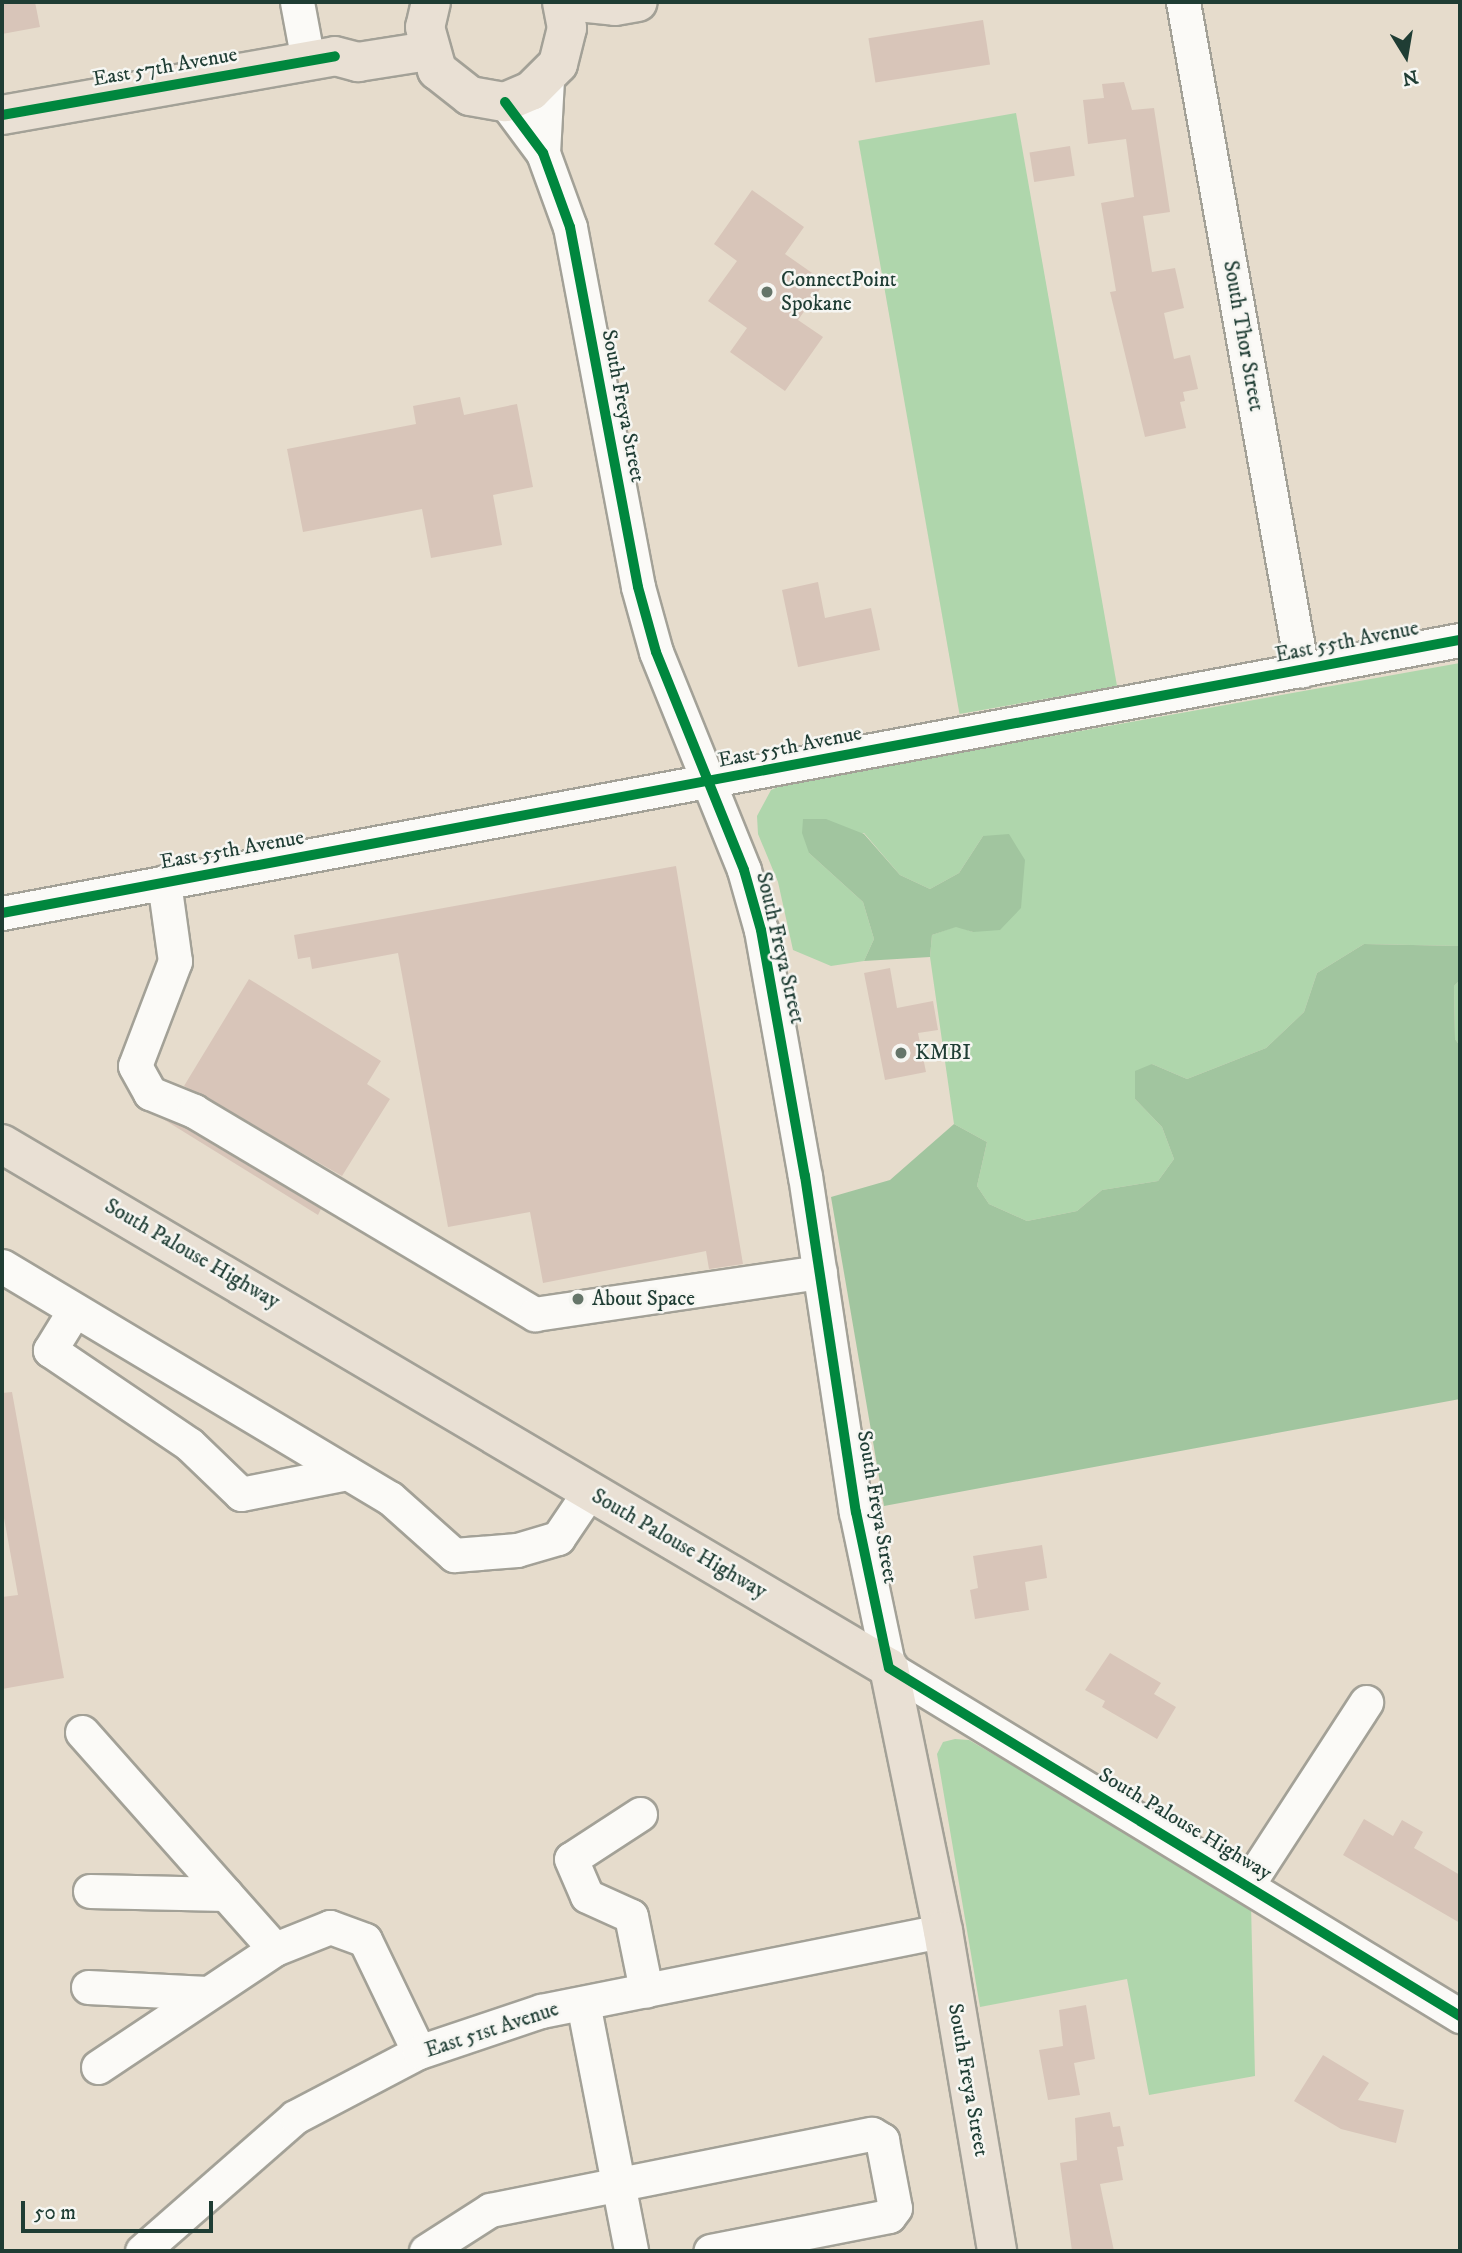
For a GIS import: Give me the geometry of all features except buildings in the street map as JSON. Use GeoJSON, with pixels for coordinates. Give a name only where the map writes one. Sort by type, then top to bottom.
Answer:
{"type":"FeatureCollection","features":[{"type":"Feature","properties":{"kind":"main road"},"geometry":{"type":"LineString","coordinates":[[505,102],[547,79],[558,64],[569,11],[594,20],[627,4]]}},
{"type":"Feature","properties":{"kind":"main road","name":"East 57th Avenue"},"geometry":{"type":"LineString","coordinates":[[2,115],[322,59],[355,37],[428,26],[452,85],[470,96],[505,102]]}},
{"type":"Feature","properties":{"kind":"main road","name":"South Palouse Highway"},"geometry":{"type":"LineString","coordinates":[[2,1144],[889,1668]]}},
{"type":"Feature","properties":{"kind":"main road","name":"South Freya Street"},"geometry":{"type":"LineString","coordinates":[[889,1668],[943,1931],[997,2251]]}},
{"type":"Feature","properties":{"kind":"street"},"geometry":{"type":"LineString","coordinates":[[297,2],[322,59]]}},
{"type":"Feature","properties":{"kind":"street","name":"South Thor Street"},"geometry":{"type":"LineString","coordinates":[[1184,2],[1302,670]]}},
{"type":"Feature","properties":{"kind":"street","name":"South Freya Street"},"geometry":{"type":"LineString","coordinates":[[543,153],[547,79]]}},
{"type":"Feature","properties":{"kind":"street","name":"South Freya Street"},"geometry":{"type":"LineString","coordinates":[[505,102],[543,153],[570,227],[638,587],[679,713],[710,781],[761,930],[820,1272],[856,1512],[889,1668]]}},
{"type":"Feature","properties":{"kind":"street","name":"East 55th Avenue"},"geometry":{"type":"LineString","coordinates":[[2,913],[1460,640]]}},
{"type":"Feature","properties":{"kind":"street"},"geometry":{"type":"LineString","coordinates":[[164,882],[175,961],[135,1066],[150,1093],[168,1100],[441,1255],[535,1314],[820,1272]]}},
{"type":"Feature","properties":{"kind":"street"},"geometry":{"type":"LineString","coordinates":[[2,1266],[390,1498],[454,1555],[517,1550],[558,1538],[589,1492]]}},
{"type":"Feature","properties":{"kind":"street"},"geometry":{"type":"LineString","coordinates":[[74,1311],[50,1350],[189,1444],[241,1494],[347,1473]]}},
{"type":"Feature","properties":{"kind":"street","name":"South Palouse Highway"},"geometry":{"type":"LineString","coordinates":[[889,1668],[1460,2015]]}},
{"type":"Feature","properties":{"kind":"street"},"geometry":{"type":"LineString","coordinates":[[1248,1884],[1367,1702]]}},
{"type":"Feature","properties":{"kind":"street"},"geometry":{"type":"LineString","coordinates":[[82,1732],[275,1949]]}},
{"type":"Feature","properties":{"kind":"street"},"geometry":{"type":"LineString","coordinates":[[640,1814],[571,1859],[587,1896],[631,1916],[646,1990]]}},
{"type":"Feature","properties":{"kind":"street"},"geometry":{"type":"LineString","coordinates":[[90,1891],[226,1894]]}},
{"type":"Feature","properties":{"kind":"street"},"geometry":{"type":"LineString","coordinates":[[98,2067],[275,1949],[330,1927],[365,1940],[419,2052]]}},
{"type":"Feature","properties":{"kind":"street","name":"East 51st Avenue"},"geometry":{"type":"LineString","coordinates":[[156,2246],[295,2117],[419,2052],[541,2011],[943,1931]]}},
{"type":"Feature","properties":{"kind":"street"},"geometry":{"type":"LineString","coordinates":[[88,1987],[207,1993]]}},
{"type":"Feature","properties":{"kind":"street"},"geometry":{"type":"LineString","coordinates":[[583,2003],[631,2251]]}},
{"type":"Feature","properties":{"kind":"street"},"geometry":{"type":"LineString","coordinates":[[426,2251],[490,2210],[872,2134],[881,2140],[895,2208],[889,2216],[710,2251]]}},
{"type":"Feature","properties":{"kind":"green space"},"geometry":{"type":"Polygon","coordinates":[[[1016,113],[1117,686],[959,714],[858,141],[1016,113]]]}},
{"type":"Feature","properties":{"kind":"green space"},"geometry":{"type":"Polygon","coordinates":[[[1460,663],[1460,946],[1364,944],[1317,973],[1304,1012],[1266,1048],[1187,1079],[1152,1064],[1135,1099],[1162,1127],[1174,1159],[1158,1181],[1102,1190],[1077,1211],[1027,1221],[989,1204],[977,1186],[987,1142],[954,1124],[930,957],[932,935],[957,926],[973,932],[983,836],[959,873],[930,889],[900,875],[864,833],[809,853],[863,902],[874,939],[864,961],[831,966],[793,950],[778,882],[758,834],[757,816],[771,790],[785,784],[1460,663]]]}},
{"type":"Feature","properties":{"kind":"green space"},"geometry":{"type":"Polygon","coordinates":[[[803,819],[826,819],[864,834],[900,875],[930,889],[959,873],[983,836],[1009,834],[1025,860],[1021,908],[1000,930],[973,932],[956,927],[932,935],[930,957],[864,961],[874,939],[863,902],[809,853],[802,833],[803,819]]]}},
{"type":"Feature","properties":{"kind":"green space"},"geometry":{"type":"Polygon","coordinates":[[[1364,944],[1460,946],[1460,980],[1454,986],[1455,1039],[1460,1046],[1460,1399],[884,1506],[831,1197],[890,1180],[954,1124],[987,1142],[977,1186],[989,1204],[1027,1221],[1077,1211],[1102,1190],[1158,1181],[1174,1159],[1162,1127],[1135,1099],[1135,1071],[1152,1064],[1187,1079],[1266,1048],[1304,1012],[1317,973],[1364,944]]]}},
{"type":"Feature","properties":{"kind":"green space"},"geometry":{"type":"Polygon","coordinates":[[[1460,980],[1460,1046],[1455,1039],[1454,986],[1460,980]]]}},
{"type":"Feature","properties":{"kind":"green space"},"geometry":{"type":"Polygon","coordinates":[[[969,1740],[1251,1904],[1255,2076],[1149,2095],[1127,1979],[980,2007],[937,1754],[943,1742],[969,1740]]]}},
{"type":"Feature","properties":{"kind":"cycle path"},"geometry":{"type":"LineString","coordinates":[[2,115],[335,56]]}},
{"type":"Feature","properties":{"kind":"cycle path"},"geometry":{"type":"LineString","coordinates":[[505,102],[543,153],[570,227],[638,587],[656,652],[744,870],[761,930],[805,1176],[856,1512],[889,1668],[1460,2016]]}},
{"type":"Feature","properties":{"kind":"cycle path"},"geometry":{"type":"LineString","coordinates":[[2,913],[1460,640]]}},
{"type":"Feature","properties":{"kind":"place","name":"ConnectPoint Spokane"},"geometry":{"type":"Point","coordinates":[767,292]}},
{"type":"Feature","properties":{"kind":"place","name":"KMBI"},"geometry":{"type":"Point","coordinates":[901,1053]}},
{"type":"Feature","properties":{"kind":"place","name":"About Space"},"geometry":{"type":"Point","coordinates":[578,1299]}}]}
